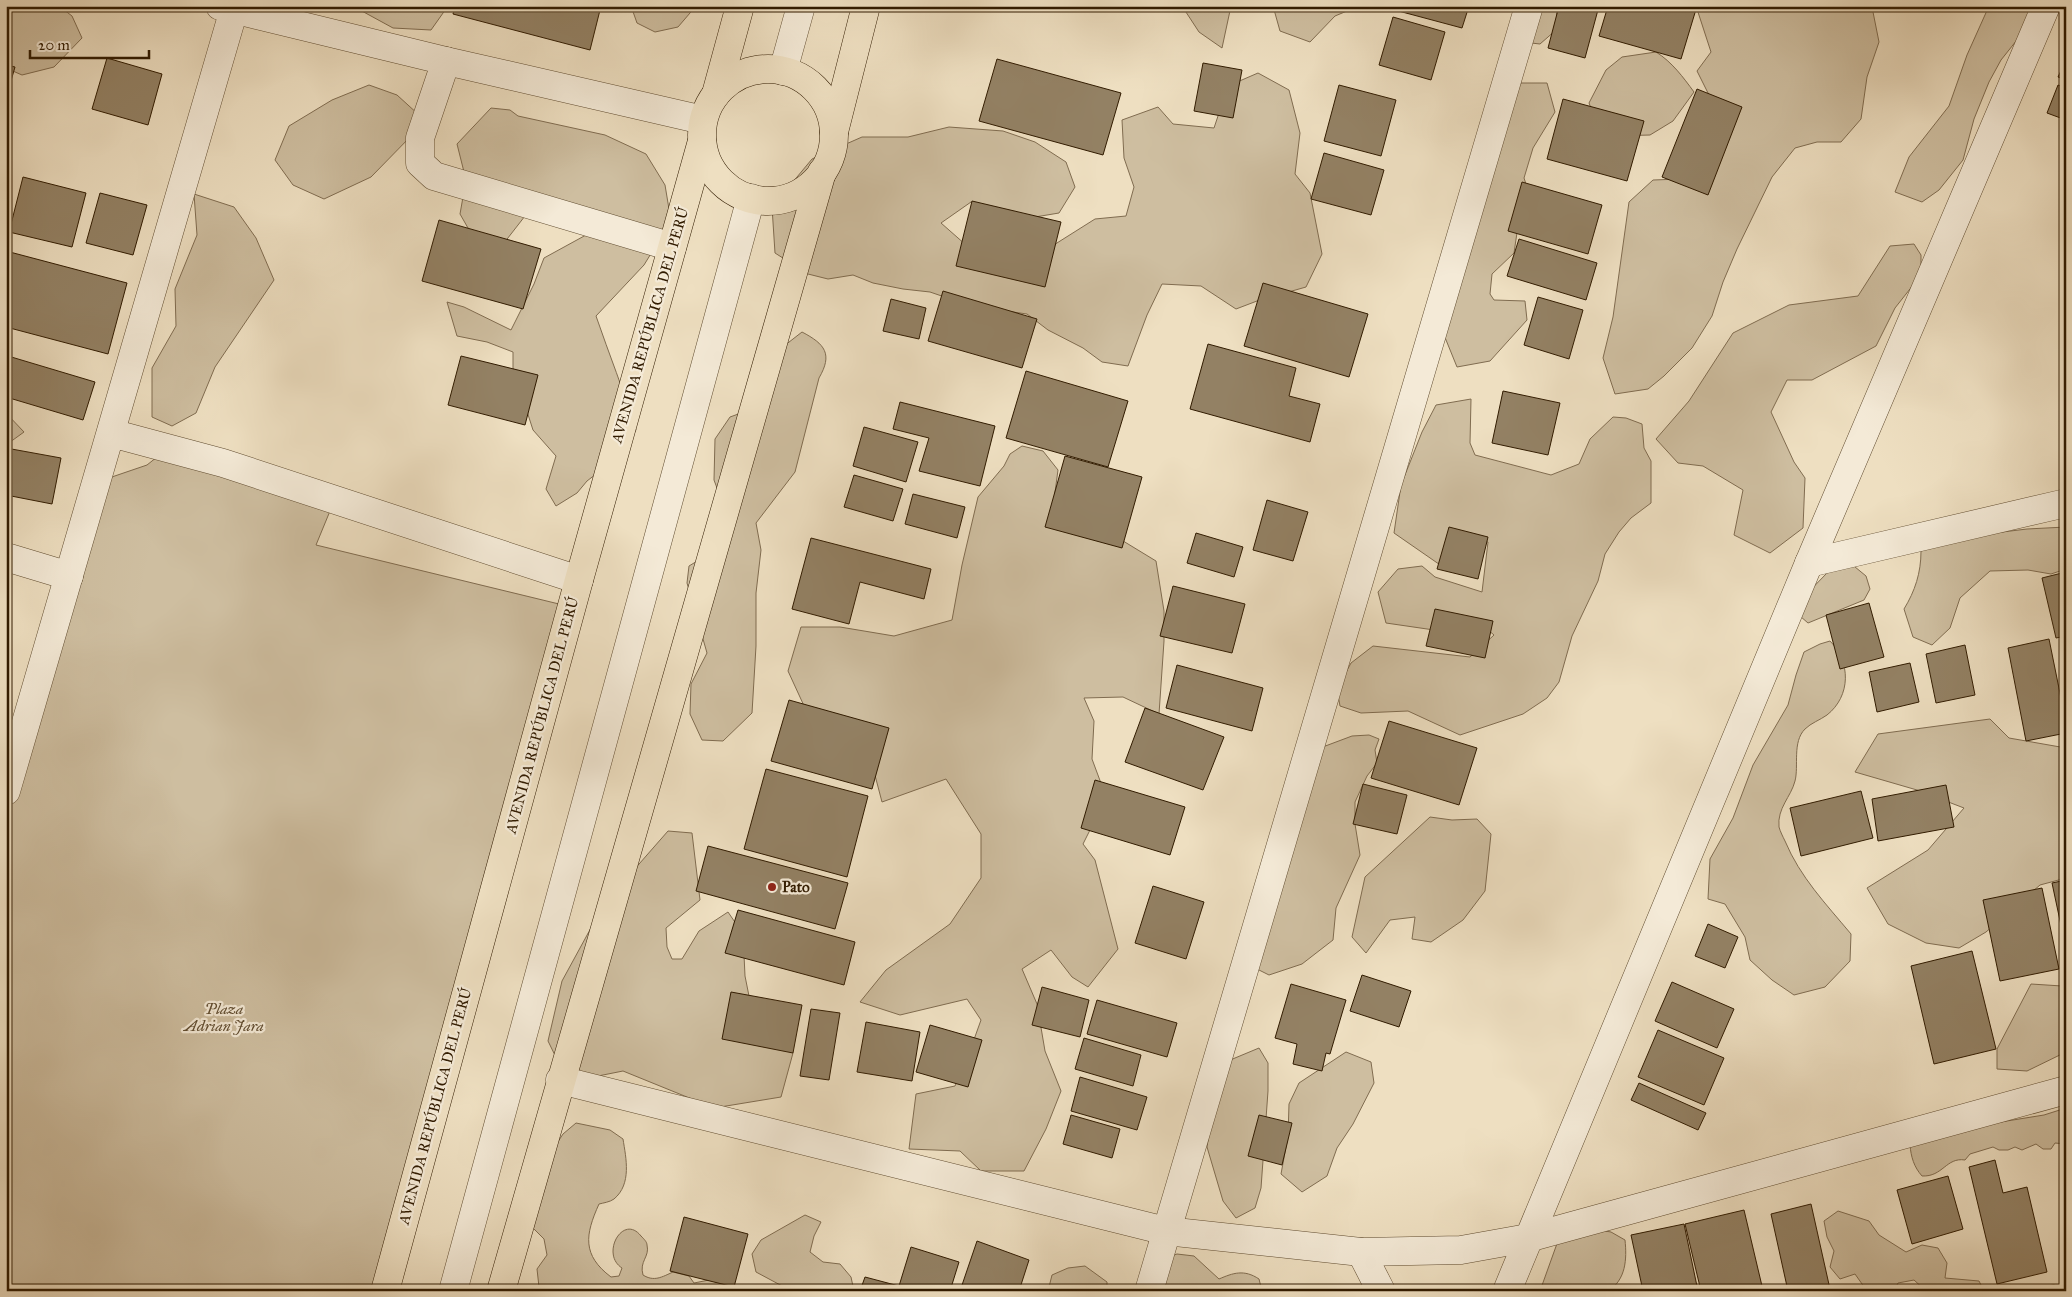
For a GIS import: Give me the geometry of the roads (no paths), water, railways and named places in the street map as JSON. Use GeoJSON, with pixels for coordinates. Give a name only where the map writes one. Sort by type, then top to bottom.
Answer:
{"type":"FeatureCollection","features":[{"type":"Feature","properties":{"kind":"highway"},"geometry":{"type":"LineString","coordinates":[[716,94],[740,6]]}},
{"type":"Feature","properties":{"kind":"highway"},"geometry":{"type":"LineString","coordinates":[[501,1291],[822,172],[831,153],[834,132],[866,6]]}},
{"type":"Feature","properties":{"kind":"highway"},"geometry":{"type":"LineString","coordinates":[[822,172],[809,187],[791,197],[771,201],[751,198],[732,191],[717,177],[706,160],[703,130],[708,106],[716,94],[733,79],[754,70],[769,69],[783,71],[799,76],[816,90],[829,109],[834,132]]}},
{"type":"Feature","properties":{"kind":"highway","name":"AVENIDA REPÚBLICA DEL PERÚ"},"geometry":{"type":"LineString","coordinates":[[385,1291],[703,130]]}},
{"type":"Feature","properties":{"kind":"street"},"geometry":{"type":"LineString","coordinates":[[783,71],[801,6]]}},
{"type":"Feature","properties":{"kind":"street"},"geometry":{"type":"LineString","coordinates":[[1149,1291],[1529,6]]}},
{"type":"Feature","properties":{"kind":"street"},"geometry":{"type":"LineString","coordinates":[[1507,1291],[1809,562],[2046,6]]}},
{"type":"Feature","properties":{"kind":"street"},"geometry":{"type":"LineString","coordinates":[[6,791],[110,433],[230,8],[446,61],[703,130]]}},
{"type":"Feature","properties":{"kind":"street"},"geometry":{"type":"LineString","coordinates":[[446,61],[420,138],[420,163],[434,176],[672,247]]}},
{"type":"Feature","properties":{"kind":"street"},"geometry":{"type":"LineString","coordinates":[[453,1291],[751,198]]}},
{"type":"Feature","properties":{"kind":"street"},"geometry":{"type":"LineString","coordinates":[[110,433],[223,463],[579,580]]}},
{"type":"Feature","properties":{"kind":"street"},"geometry":{"type":"LineString","coordinates":[[1809,562],[2066,503]]}},
{"type":"Feature","properties":{"kind":"street"},"geometry":{"type":"LineString","coordinates":[[6,557],[69,576]]}},
{"type":"Feature","properties":{"kind":"street"},"geometry":{"type":"LineString","coordinates":[[560,1080],[1166,1231],[1361,1252],[1461,1250],[1528,1238],[2066,1090]]}},
{"type":"Feature","properties":{"kind":"street"},"geometry":{"type":"LineString","coordinates":[[1361,1252],[1381,1291]]}},
{"type":"Feature","properties":{"kind":"place","name":"Pato"},"geometry":{"type":"Point","coordinates":[772,887]}},
{"type":"Feature","properties":{"kind":"park label","name":"Plaza Adrian Jara"},"geometry":{"type":"Point","coordinates":[224,1018]}}]}
